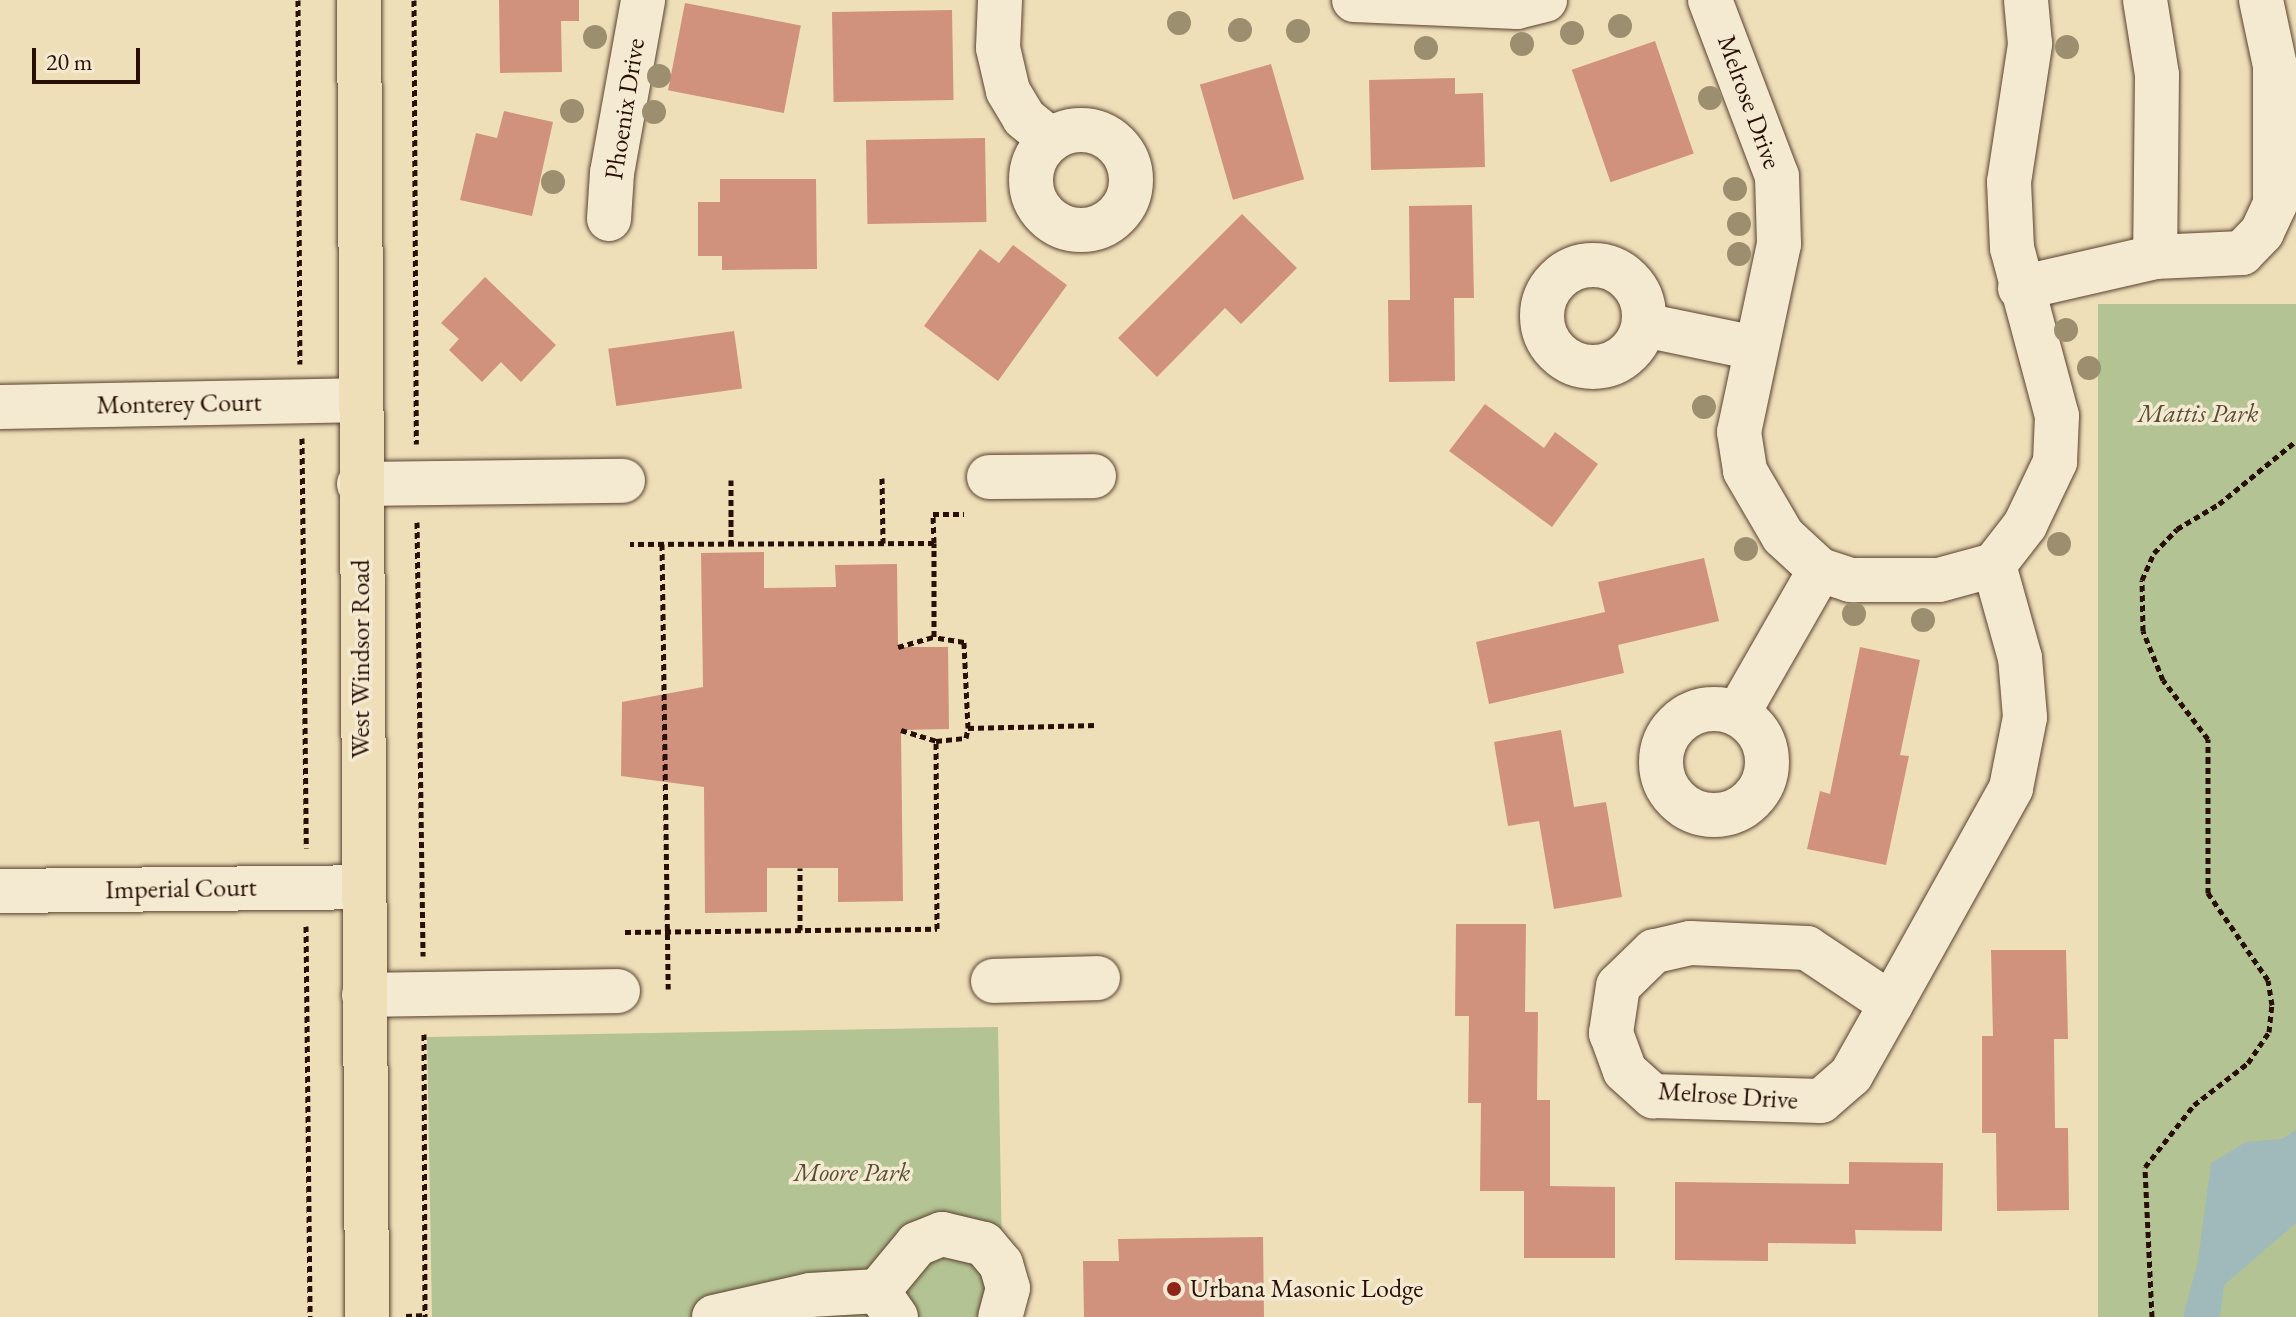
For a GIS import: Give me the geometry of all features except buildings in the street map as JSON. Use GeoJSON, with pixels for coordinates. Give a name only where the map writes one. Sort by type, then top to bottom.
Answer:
{"type":"FeatureCollection","features":[{"type":"Feature","properties":{"kind":"main road","name":"West Windsor Road"},"geometry":{"type":"LineString","coordinates":[[359,0],[359,484],[367,1317]]}},
{"type":"Feature","properties":{"kind":"street","name":"Phoenix Drive"},"geometry":{"type":"LineString","coordinates":[[609,219],[612,173],[643,0]]}},
{"type":"Feature","properties":{"kind":"street"},"geometry":{"type":"LineString","coordinates":[[1000,0],[998,48],[1008,91],[1024,118],[1051,140]]}},
{"type":"Feature","properties":{"kind":"street"},"geometry":{"type":"LineString","coordinates":[[1354,0],[1517,7],[1545,0]]}},
{"type":"Feature","properties":{"kind":"street","name":"Melrose Drive"},"geometry":{"type":"LineString","coordinates":[[1710,0],[1749,90],[1777,176],[1779,244],[1772,297],[1755,348],[1739,432],[1745,471],[1783,536],[1820,570],[1850,580],[1939,580],[1994,565],[2020,658],[2025,717],[2011,788],[1891,1004],[1851,1075],[1821,1101],[1653,1096],[1625,1071],[1611,1033],[1618,986],[1654,951],[1690,943],[1807,948],[1891,1004]]}},
{"type":"Feature","properties":{"kind":"street"},"geometry":{"type":"LineString","coordinates":[[1994,565],[2025,525],[2055,462],[2057,416],[2020,288],[2009,182],[2030,44],[2026,0]]}},
{"type":"Feature","properties":{"kind":"street"},"geometry":{"type":"LineString","coordinates":[[2145,0],[2157,75],[2155,257]]}},
{"type":"Feature","properties":{"kind":"street"},"geometry":{"type":"LineString","coordinates":[[2020,288],[2155,257],[2242,253],[2262,232],[2275,204],[2275,66],[2261,0]]}},
{"type":"Feature","properties":{"kind":"street"},"geometry":{"type":"LineString","coordinates":[[1644,325],[1755,348]]}},
{"type":"Feature","properties":{"kind":"street","name":"Monterey Court"},"geometry":{"type":"LineString","coordinates":[[0,407],[359,400]]}},
{"type":"Feature","properties":{"kind":"street"},"geometry":{"type":"LineString","coordinates":[[989,477],[1094,476]]}},
{"type":"Feature","properties":{"kind":"street"},"geometry":{"type":"LineString","coordinates":[[359,484],[623,481]]}},
{"type":"Feature","properties":{"kind":"street"},"geometry":{"type":"LineString","coordinates":[[1738,713],[1820,570]]}},
{"type":"Feature","properties":{"kind":"street","name":"Imperial Court"},"geometry":{"type":"LineString","coordinates":[[0,891],[362,887]]}},
{"type":"Feature","properties":{"kind":"street"},"geometry":{"type":"LineString","coordinates":[[993,981],[1098,978]]}},
{"type":"Feature","properties":{"kind":"street"},"geometry":{"type":"LineString","coordinates":[[364,995],[618,991]]}},
{"type":"Feature","properties":{"kind":"street"},"geometry":{"type":"LineString","coordinates":[[714,1317],[810,1295],[887,1304],[917,1244],[942,1234],[1006,1242],[1008,1288],[1000,1317]]}},
{"type":"Feature","properties":{"kind":"path"},"geometry":{"type":"LineString","coordinates":[[298,0],[300,354]]}},
{"type":"Feature","properties":{"kind":"path"},"geometry":{"type":"LineString","coordinates":[[414,0],[416,453]]}},
{"type":"Feature","properties":{"kind":"path"},"geometry":{"type":"LineString","coordinates":[[2152,1317],[2145,1167],[2194,1105],[2248,1063],[2269,1032],[2272,1005],[2268,980],[2208,893],[2208,739],[2163,680],[2143,631],[2142,580],[2154,553],[2177,529],[2219,504],[2296,441]]}},
{"type":"Feature","properties":{"kind":"path"},"geometry":{"type":"LineString","coordinates":[[302,447],[306,840]]}},
{"type":"Feature","properties":{"kind":"path"},"geometry":{"type":"LineString","coordinates":[[882,478],[883,543]]}},
{"type":"Feature","properties":{"kind":"path"},"geometry":{"type":"LineString","coordinates":[[731,480],[731,544]]}},
{"type":"Feature","properties":{"kind":"path"},"geometry":{"type":"LineString","coordinates":[[934,637],[933,514],[964,514]]}},
{"type":"Feature","properties":{"kind":"path"},"geometry":{"type":"LineString","coordinates":[[417,527],[423,946]]}},
{"type":"Feature","properties":{"kind":"path"},"geometry":{"type":"LineString","coordinates":[[630,544],[934,543]]}},
{"type":"Feature","properties":{"kind":"path"},"geometry":{"type":"LineString","coordinates":[[662,544],[668,989]]}},
{"type":"Feature","properties":{"kind":"path"},"geometry":{"type":"LineString","coordinates":[[898,647],[934,637],[964,642],[968,728],[966,738],[936,741],[901,730]]}},
{"type":"Feature","properties":{"kind":"path"},"geometry":{"type":"LineString","coordinates":[[968,728],[1096,725]]}},
{"type":"Feature","properties":{"kind":"path"},"geometry":{"type":"LineString","coordinates":[[625,932],[937,929],[936,741]]}},
{"type":"Feature","properties":{"kind":"path"},"geometry":{"type":"LineString","coordinates":[[800,868],[800,930]]}},
{"type":"Feature","properties":{"kind":"path"},"geometry":{"type":"LineString","coordinates":[[306,929],[310,1317]]}},
{"type":"Feature","properties":{"kind":"path"},"geometry":{"type":"LineString","coordinates":[[424,1026],[425,1317]]}},
{"type":"Feature","properties":{"kind":"green space","name":"Mattis Park"},"geometry":{"type":"Polygon","coordinates":[[[2098,304],[2296,304],[2296,1317],[2098,1317],[2098,304]]]}},
{"type":"Feature","properties":{"kind":"green space","name":"Moore Park"},"geometry":{"type":"Polygon","coordinates":[[[998,1027],[1003,1317],[432,1317],[427,1037],[998,1027]]]}},
{"type":"Feature","properties":{"kind":"water"},"geometry":{"type":"Polygon","coordinates":[[[2296,1130],[2296,1223],[2224,1285],[2220,1317],[2183,1317],[2198,1261],[2211,1163],[2246,1142],[2282,1139],[2296,1130]]]}},
{"type":"Feature","properties":{"kind":"place","name":"Urbana Masonic Lodge"},"geometry":{"type":"Point","coordinates":[1174,1289]}}]}
